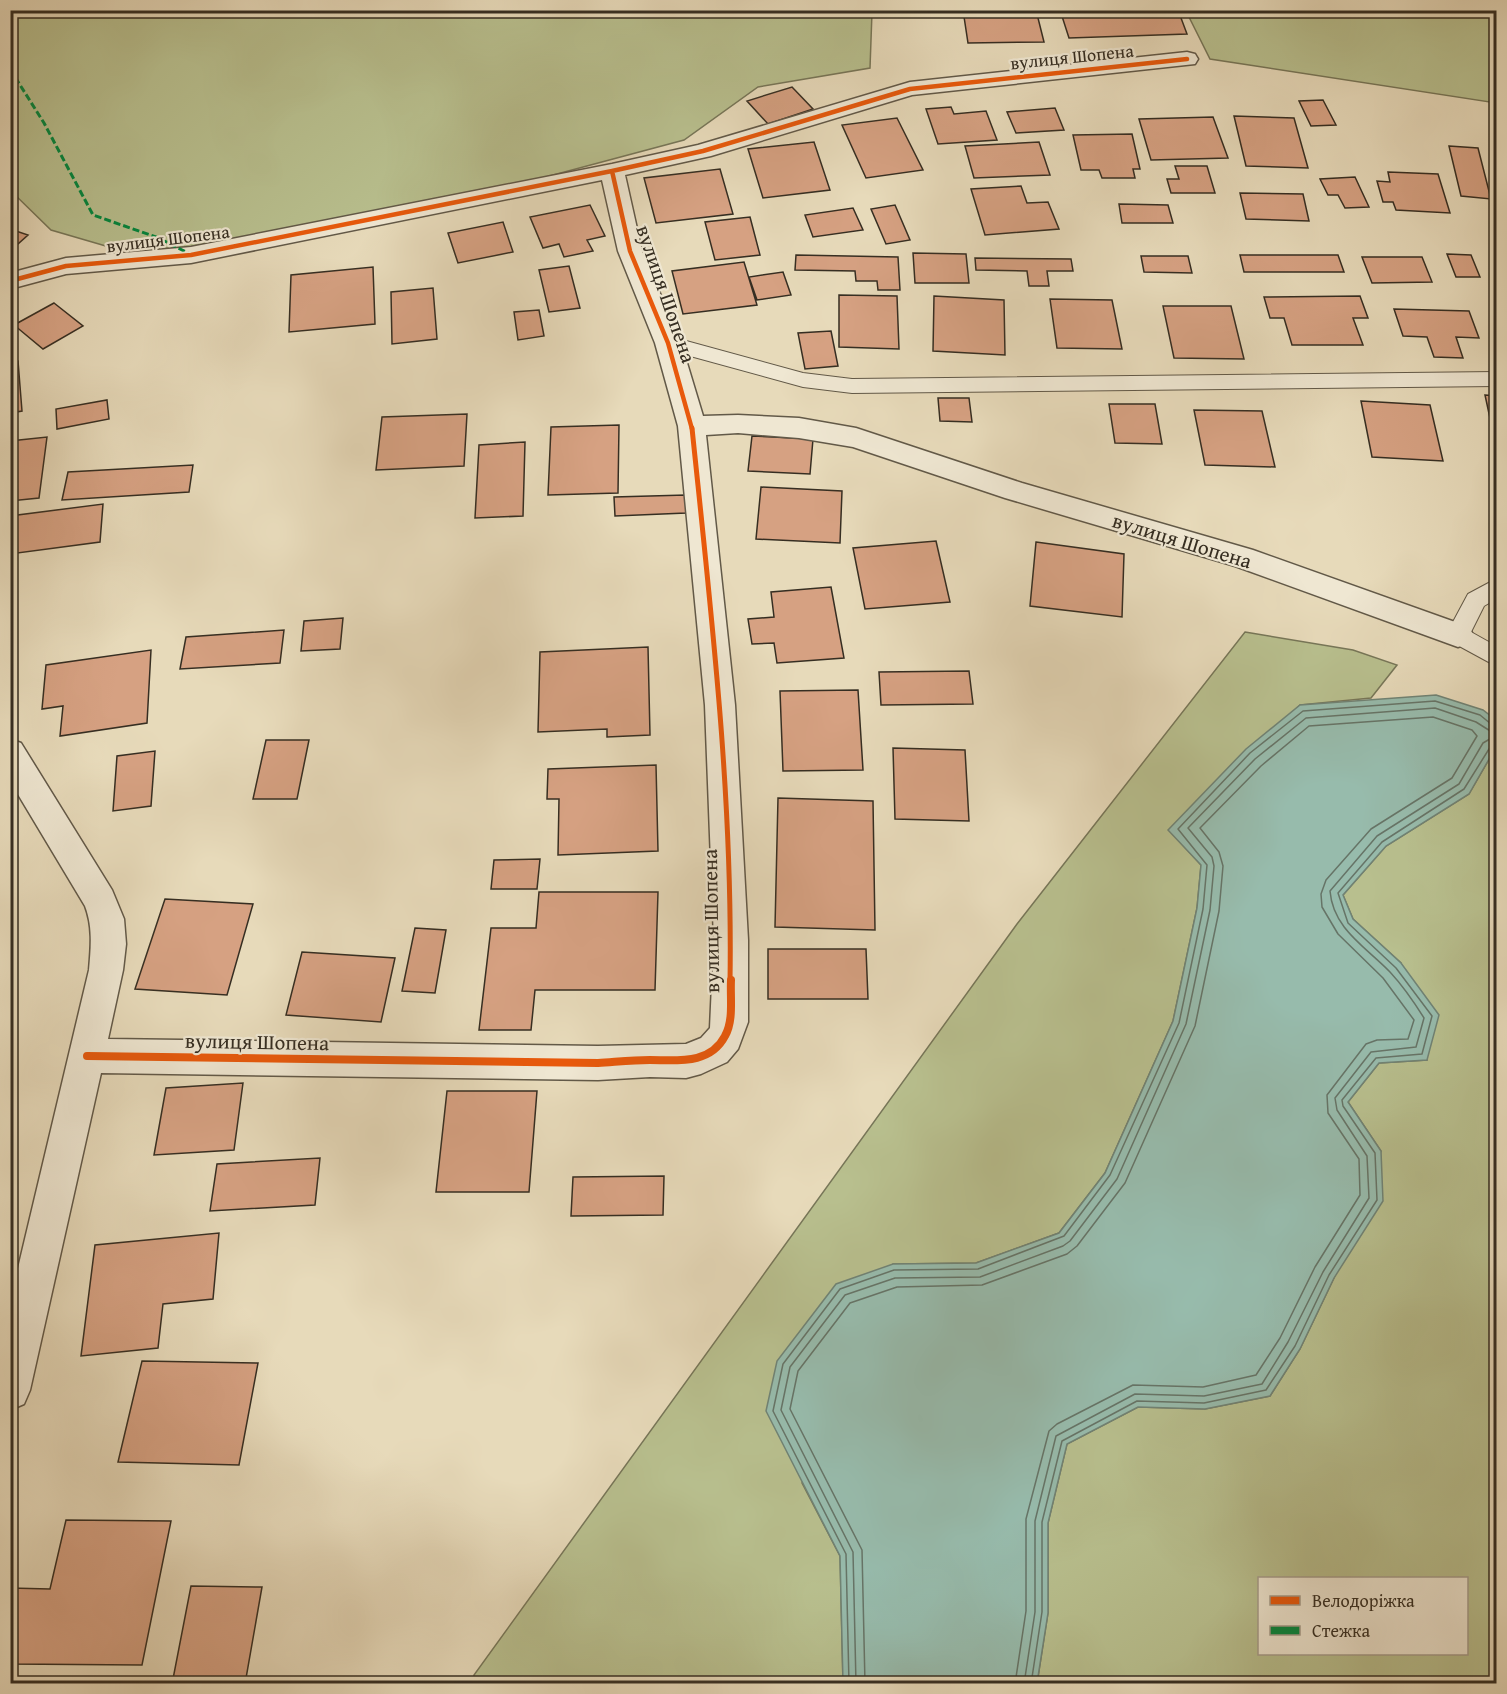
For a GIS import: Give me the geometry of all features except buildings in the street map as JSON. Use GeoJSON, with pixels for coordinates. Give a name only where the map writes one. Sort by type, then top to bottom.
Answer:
{"type":"FeatureCollection","features":[{"type":"Feature","properties":{"kind":"street","name":"вулиця Шопена"},"geometry":{"type":"LineString","coordinates":[[10,281],[66,266],[191,255],[612,171],[703,151],[910,90],[1187,59]]}},
{"type":"Feature","properties":{"kind":"street","name":"вулиця Шопена"},"geometry":{"type":"LineString","coordinates":[[87,1056],[598,1063],[650,1060],[686,1061],[701,1058],[714,1050],[725,1037],[730,1022],[731,940],[720,705],[692,426],[668,343],[630,251],[612,171]]}},
{"type":"Feature","properties":{"kind":"street","name":"вулиця Шопена"},"geometry":{"type":"LineString","coordinates":[[692,426],[738,424],[799,428],[856,438],[1015,490],[1243,558],[1458,635]]}},
{"type":"Feature","properties":{"kind":"street"},"geometry":{"type":"LineString","coordinates":[[10,752],[100,900],[107,919],[110,944],[87,1056],[10,1390]]}},
{"type":"Feature","properties":{"kind":"lane"},"geometry":{"type":"LineString","coordinates":[[668,343],[803,380],[852,386],[1497,379]]}},
{"type":"Feature","properties":{"kind":"lane"},"geometry":{"type":"LineString","coordinates":[[1497,588],[1476,600],[1458,635],[1497,657]]}},
{"type":"Feature","properties":{"kind":"green space"},"geometry":{"type":"Polygon","coordinates":[[[10,11],[874,11],[872,12],[870,68],[758,87],[684,140],[542,178],[198,248],[116,249],[51,230],[11,191],[10,11]]]}},
{"type":"Feature","properties":{"kind":"green space"},"geometry":{"type":"Polygon","coordinates":[[[1186,11],[1496,11],[1496,103],[1210,59],[1186,11]]]}},
{"type":"Feature","properties":{"kind":"green space"},"geometry":{"type":"Polygon","coordinates":[[[1245,632],[1353,650],[1397,665],[1371,698],[1300,705],[1169,830],[1201,865],[1197,908],[1173,1021],[1105,1173],[1059,1233],[976,1263],[893,1264],[802,1483],[840,1556],[843,1683],[473,1684],[474,1675],[1017,924],[1245,632]]]}},
{"type":"Feature","properties":{"kind":"green space"},"geometry":{"type":"Polygon","coordinates":[[[1496,747],[1496,1683],[1037,1684],[1048,1613],[1048,1523],[1067,1444],[1138,1407],[1205,1409],[1270,1396],[1300,1349],[1334,1278],[1381,1151],[1348,1102],[1379,1063],[1427,1060],[1401,963],[1353,919],[1343,895],[1386,846],[1469,794],[1496,747]]]}},
{"type":"Feature","properties":{"kind":"water"},"geometry":{"type":"Polygon","coordinates":[[[1436,695],[1483,710],[1496,720],[1496,747],[1469,794],[1386,846],[1343,895],[1353,919],[1401,963],[1439,1015],[1427,1060],[1379,1063],[1348,1102],[1381,1151],[1383,1201],[1334,1278],[1300,1349],[1270,1396],[1205,1409],[1138,1407],[1067,1444],[1048,1523],[1048,1613],[1037,1683],[843,1683],[840,1556],[766,1411],[777,1361],[836,1284],[893,1264],[976,1263],[1059,1233],[1105,1173],[1173,1021],[1197,908],[1201,865],[1168,830],[1246,749],[1300,705],[1436,695]]]}},
{"type":"Feature","properties":{"kind":"marked path"},"geometry":{"type":"LineString","coordinates":[[10,69],[44,123],[93,215],[156,237],[188,253]]}},
{"type":"Feature","properties":{"kind":"cycle path"},"geometry":{"type":"LineString","coordinates":[[10,281],[66,266],[191,255],[612,171],[703,151],[910,89],[1187,59]]}},
{"type":"Feature","properties":{"kind":"cycle path"},"geometry":{"type":"LineString","coordinates":[[87,1056],[598,1063],[650,1060],[686,1061],[714,1050],[725,1037],[730,1022],[731,940],[720,705],[692,426],[668,343],[630,251],[612,171]]}}]}
